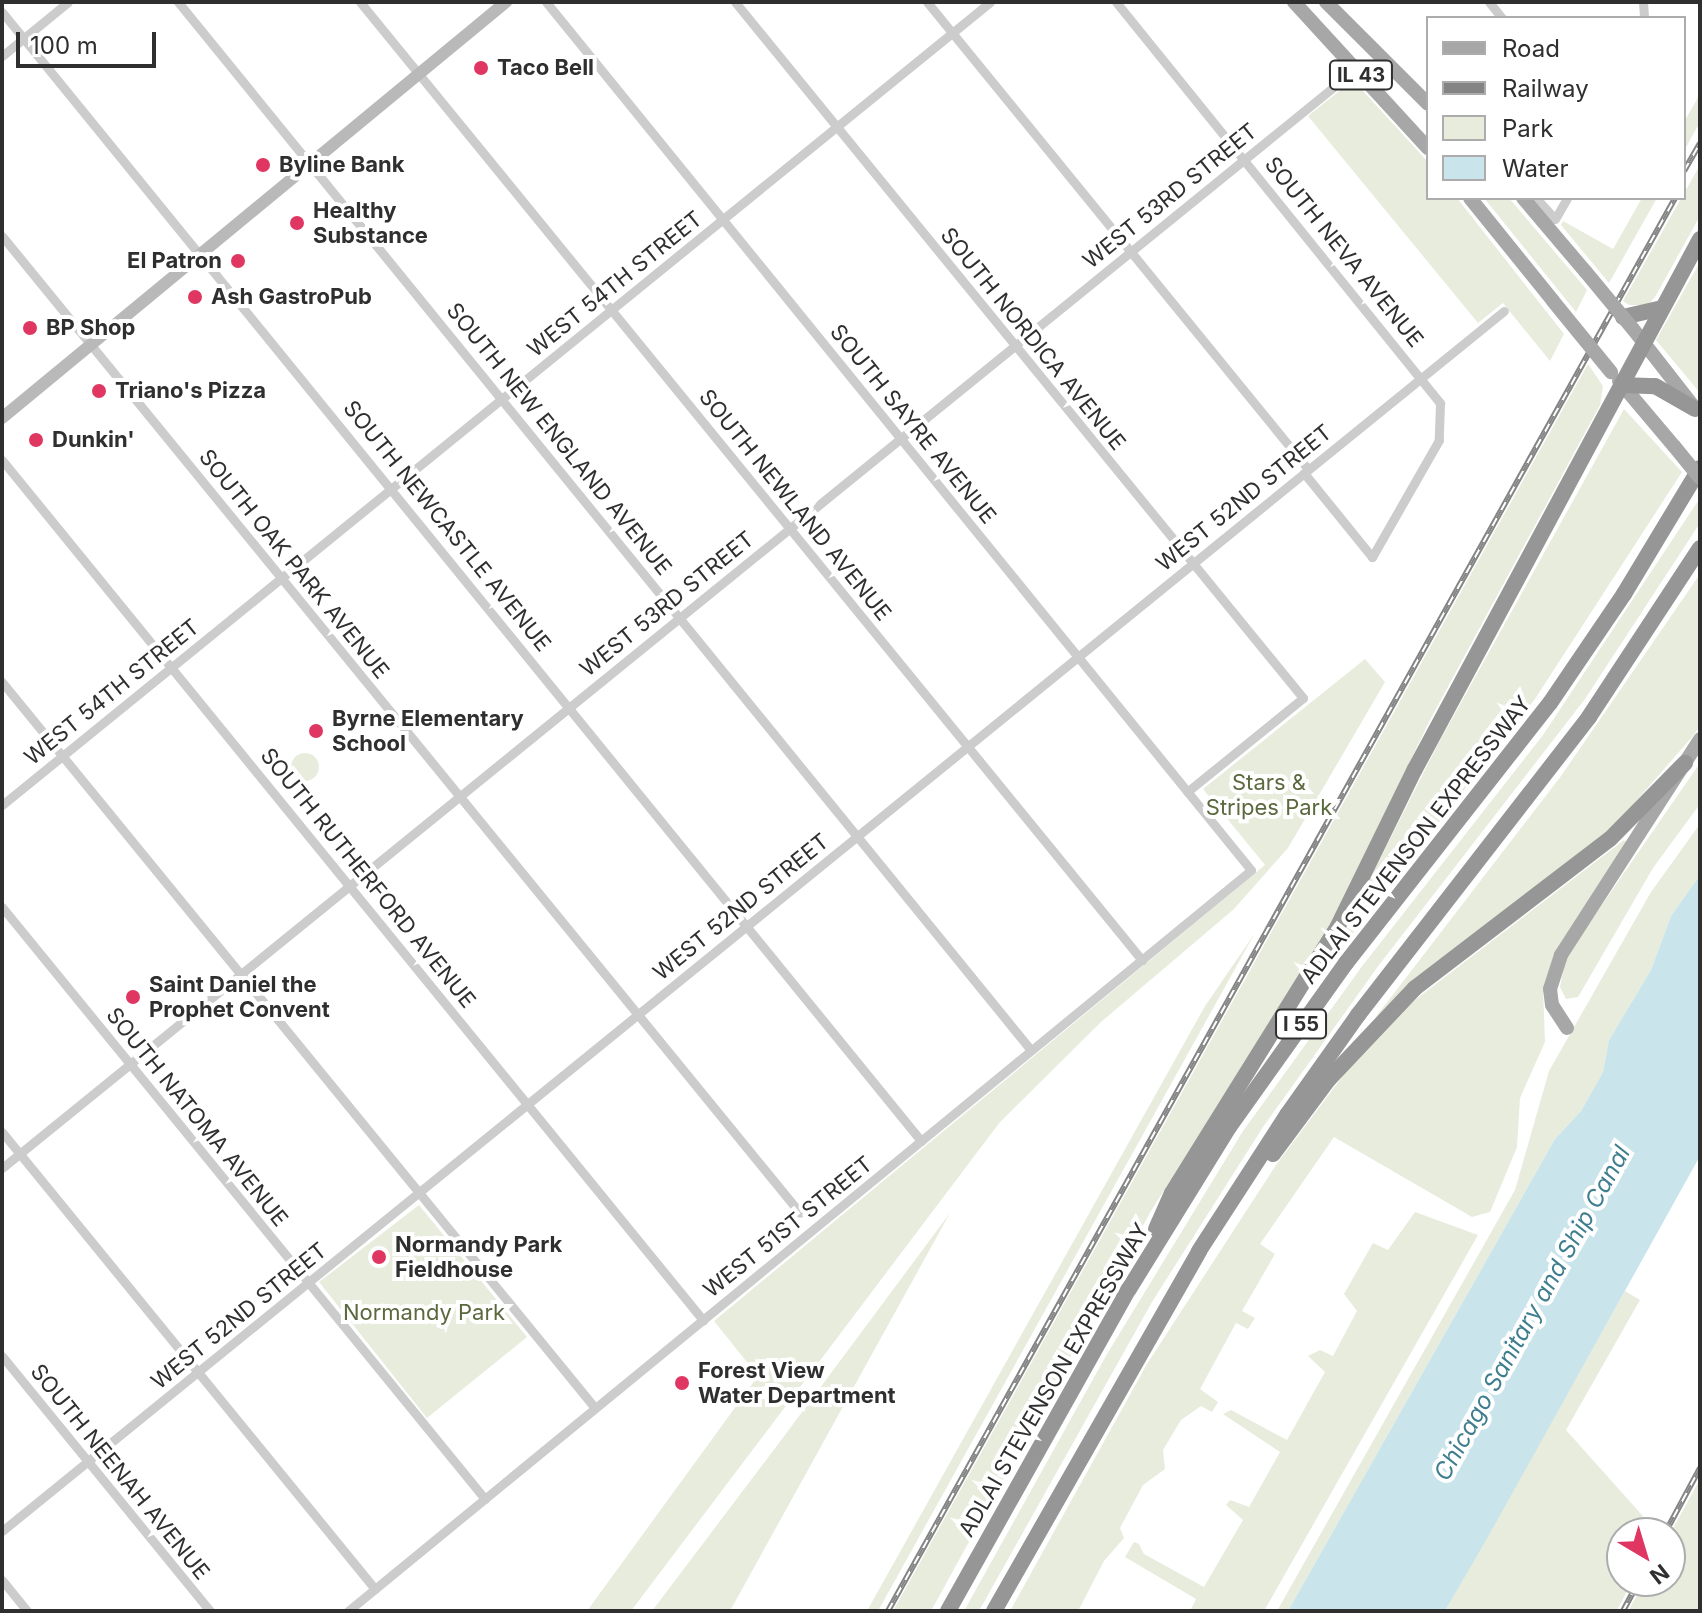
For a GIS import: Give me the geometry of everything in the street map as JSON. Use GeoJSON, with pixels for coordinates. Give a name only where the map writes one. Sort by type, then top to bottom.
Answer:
{"type":"FeatureCollection","features":[{"type":"Feature","properties":{"kind":"highway"},"geometry":{"type":"LineString","coordinates":[[1129,1289],[1172,1193],[1338,926],[1415,769],[1617,378],[1635,326],[1659,309],[1700,239]]}},
{"type":"Feature","properties":{"kind":"highway"},"geometry":{"type":"LineString","coordinates":[[1635,326],[1659,309]]}},
{"type":"Feature","properties":{"kind":"highway"},"geometry":{"type":"LineString","coordinates":[[1617,378],[1655,386],[1698,412]]}},
{"type":"Feature","properties":{"kind":"highway","name":"ADLAI STEVENSON EXPRESSWAY"},"geometry":{"type":"LineString","coordinates":[[948,1611],[1129,1289],[1285,1047],[1587,650],[1700,468]]}},
{"type":"Feature","properties":{"kind":"highway","name":"I 55"},"geometry":{"type":"LineString","coordinates":[[994,1611],[1199,1251],[1358,1015],[1589,717],[1700,548]]}},
{"type":"Feature","properties":{"kind":"highway"},"geometry":{"type":"LineString","coordinates":[[1199,1251],[1328,1080],[1384,1017],[1449,960],[1610,839],[1685,763]]}},
{"type":"Feature","properties":{"kind":"main road"},"geometry":{"type":"LineString","coordinates":[[2,418],[506,2]]}},
{"type":"Feature","properties":{"kind":"main road","name":"IL 43"},"geometry":{"type":"LineString","coordinates":[[1294,2],[1426,146]]}},
{"type":"Feature","properties":{"kind":"main road","name":"IL 43"},"geometry":{"type":"LineString","coordinates":[[1326,2],[1426,102]]}},
{"type":"Feature","properties":{"kind":"main road"},"geometry":{"type":"LineString","coordinates":[[1472,200],[1700,478]]}},
{"type":"Feature","properties":{"kind":"main road"},"geometry":{"type":"LineString","coordinates":[[1525,200],[1635,326],[1698,412]]}},
{"type":"Feature","properties":{"kind":"main road"},"geometry":{"type":"LineString","coordinates":[[1567,1028],[1552,1005],[1550,989],[1557,964],[1700,739]]}},
{"type":"Feature","properties":{"kind":"street"},"geometry":{"type":"LineString","coordinates":[[2,56],[68,2]]}},
{"type":"Feature","properties":{"kind":"street","name":"SOUTH NEW ENGLAND AVENUE"},"geometry":{"type":"LineString","coordinates":[[178,2],[1031,1050]]}},
{"type":"Feature","properties":{"kind":"street","name":"SOUTH NEWLAND AVENUE"},"geometry":{"type":"LineString","coordinates":[[360,2],[1142,960]]}},
{"type":"Feature","properties":{"kind":"street","name":"SOUTH SAYRE AVENUE"},"geometry":{"type":"LineString","coordinates":[[546,2],[1251,870]]}},
{"type":"Feature","properties":{"kind":"street","name":"SOUTH NORDICA AVENUE"},"geometry":{"type":"LineString","coordinates":[[735,2],[1303,698],[1187,792]]}},
{"type":"Feature","properties":{"kind":"street"},"geometry":{"type":"LineString","coordinates":[[927,2],[1306,471]]}},
{"type":"Feature","properties":{"kind":"street","name":"WEST 54TH STREET"},"geometry":{"type":"LineString","coordinates":[[2,805],[990,2]]}},
{"type":"Feature","properties":{"kind":"street","name":"SOUTH NEVA AVENUE"},"geometry":{"type":"LineString","coordinates":[[1116,2],[1423,376],[1440,403],[1439,440],[1372,557],[1306,471]]}},
{"type":"Feature","properties":{"kind":"street","name":"SOUTH NEWCASTLE AVENUE"},"geometry":{"type":"LineString","coordinates":[[2,12],[749,924],[921,1141]]}},
{"type":"Feature","properties":{"kind":"street","name":"WEST 53RD STREET"},"geometry":{"type":"LineString","coordinates":[[2,1168],[1356,69]]}},
{"type":"Feature","properties":{"kind":"street"},"geometry":{"type":"LineString","coordinates":[[1538,200],[1555,219],[1566,200]]}},
{"type":"Feature","properties":{"kind":"street","name":"SOUTH OAK PARK AVENUE"},"geometry":{"type":"LineString","coordinates":[[2,236],[800,1213]]}},
{"type":"Feature","properties":{"kind":"street","name":"WEST 52ND STREET"},"geometry":{"type":"LineString","coordinates":[[2,1531],[1504,311]]}},
{"type":"Feature","properties":{"kind":"street","name":"SOUTH RUTHERFORD AVENUE"},"geometry":{"type":"LineString","coordinates":[[2,460],[703,1320]]}},
{"type":"Feature","properties":{"kind":"street"},"geometry":{"type":"LineString","coordinates":[[2,682],[595,1408]]}},
{"type":"Feature","properties":{"kind":"street","name":"WEST 51ST STREET"},"geometry":{"type":"LineString","coordinates":[[348,1611],[1251,870]]}},
{"type":"Feature","properties":{"kind":"street","name":"SOUTH NATOMA AVENUE"},"geometry":{"type":"LineString","coordinates":[[2,907],[485,1499]]}},
{"type":"Feature","properties":{"kind":"street"},"geometry":{"type":"LineString","coordinates":[[2,1132],[375,1589]]}},
{"type":"Feature","properties":{"kind":"street","name":"SOUTH NEENAH AVENUE"},"geometry":{"type":"LineString","coordinates":[[2,1356],[210,1611]]}},
{"type":"Feature","properties":{"kind":"street"},"geometry":{"type":"LineString","coordinates":[[2,1580],[27,1611]]}},
{"type":"Feature","properties":{"kind":"green space"},"geometry":{"type":"Polygon","coordinates":[[[1353,80],[1426,160],[1426,200],[1459,200],[1564,334],[1550,361],[1503,303],[1478,323],[1308,116],[1353,80]]]}},
{"type":"Feature","properties":{"kind":"green space"},"geometry":{"type":"Polygon","coordinates":[[[1700,94],[1700,122],[1686,147],[1686,118],[1700,94]]]}},
{"type":"Feature","properties":{"kind":"green space"},"geometry":{"type":"Polygon","coordinates":[[[1700,165],[1700,216],[1655,297],[1648,305],[1629,305],[1623,301],[1680,200],[1686,200],[1686,190],[1700,165]]]}},
{"type":"Feature","properties":{"kind":"green space"},"geometry":{"type":"Polygon","coordinates":[[[1486,200],[1511,200],[1587,290],[1576,312],[1486,200]]]}},
{"type":"Feature","properties":{"kind":"green space"},"geometry":{"type":"Polygon","coordinates":[[[1641,200],[1656,200],[1609,283],[1561,225],[1563,221],[1613,249],[1641,200]]]}},
{"type":"Feature","properties":{"kind":"green space"},"geometry":{"type":"Polygon","coordinates":[[[1700,262],[1700,393],[1656,340],[1700,262]]]}},
{"type":"Feature","properties":{"kind":"green space"},"geometry":{"type":"Polygon","coordinates":[[[1588,364],[1603,386],[1600,405],[1430,720],[1330,926],[1151,1211],[931,1611],[893,1611],[1588,364]]]}},
{"type":"Feature","properties":{"kind":"green space"},"geometry":{"type":"Polygon","coordinates":[[[1624,409],[1682,472],[1535,699],[1324,970],[1438,744],[1624,409]]]}},
{"type":"Feature","properties":{"kind":"green space"},"geometry":{"type":"Polygon","coordinates":[[[1700,498],[1700,523],[1585,699],[1379,965],[1263,1127],[1152,1302],[979,1611],[964,1611],[1107,1354],[1243,1131],[1363,965],[1543,735],[1700,498]]]}},
{"type":"Feature","properties":{"kind":"green space"},"geometry":{"type":"Polygon","coordinates":[[[1700,574],[1700,726],[1693,736],[1609,832],[1375,1018],[1561,776],[1700,574]]]}},
{"type":"Feature","properties":{"kind":"green space","name":"Stars & Stripes Park"},"geometry":{"type":"Polygon","coordinates":[[[1365,659],[1385,682],[1288,848],[1234,909],[1101,1022],[1000,1122],[631,1611],[587,1611],[758,1376],[714,1321],[1265,865],[1203,789],[1365,659]]]}},
{"type":"Feature","properties":{"kind":"green space"},"geometry":{"type":"Polygon","coordinates":[[[305,753],[315,757],[319,767],[315,777],[305,781],[295,777],[291,767],[295,757],[305,753]]]}},
{"type":"Feature","properties":{"kind":"green space"},"geometry":{"type":"Polygon","coordinates":[[[1700,763],[1700,804],[1653,868],[1578,997],[1566,999],[1560,987],[1566,957],[1700,763]]]}},
{"type":"Feature","properties":{"kind":"green space"},"geometry":{"type":"Polygon","coordinates":[[[1700,824],[1700,875],[1671,916],[1651,970],[1609,1040],[1603,1072],[1581,1111],[1555,1139],[1288,1611],[1277,1611],[1515,1190],[1549,1071],[1651,892],[1700,824]]]}},
{"type":"Feature","properties":{"kind":"green space"},"geometry":{"type":"Polygon","coordinates":[[[1624,840],[1628,844],[1543,988],[1545,1042],[1520,1098],[1517,1147],[1490,1212],[1472,1217],[1334,1137],[1260,1244],[1275,1254],[1242,1311],[1255,1318],[1248,1329],[1236,1323],[1200,1389],[1218,1402],[1212,1412],[1201,1406],[1181,1420],[1163,1450],[1165,1469],[1143,1485],[1120,1528],[1124,1538],[1104,1561],[1078,1611],[1010,1611],[1147,1364],[1276,1165],[1345,1073],[1411,1003],[1624,840]]]}},
{"type":"Feature","properties":{"kind":"green space"},"geometry":{"type":"Polygon","coordinates":[[[1255,933],[878,1611],[867,1611],[1205,1006],[1255,933]]]}},
{"type":"Feature","properties":{"kind":"green space","name":"Normandy Park"},"geometry":{"type":"Polygon","coordinates":[[[419,1205],[527,1337],[427,1418],[319,1282],[419,1205]]]}},
{"type":"Feature","properties":{"kind":"green space"},"geometry":{"type":"Polygon","coordinates":[[[1415,1212],[1478,1235],[1264,1611],[1190,1611],[1196,1599],[1125,1557],[1134,1542],[1139,1544],[1144,1554],[1204,1587],[1243,1520],[1226,1505],[1230,1500],[1249,1507],[1280,1452],[1223,1414],[1231,1410],[1287,1440],[1325,1372],[1308,1356],[1320,1350],[1333,1356],[1357,1311],[1344,1294],[1373,1243],[1388,1250],[1415,1212]]]}},
{"type":"Feature","properties":{"kind":"green space"},"geometry":{"type":"Polygon","coordinates":[[[950,1213],[730,1611],[652,1611],[779,1443],[950,1213]]]}},
{"type":"Feature","properties":{"kind":"green space"},"geometry":{"type":"Polygon","coordinates":[[[1625,1291],[1640,1300],[1566,1430],[1644,1517],[1606,1517],[1606,1597],[1624,1597],[1617,1611],[1445,1611],[1625,1291]]]}},
{"type":"Feature","properties":{"kind":"green space"},"geometry":{"type":"Polygon","coordinates":[[[1700,1479],[1700,1611],[1628,1611],[1636,1597],[1686,1597],[1686,1517],[1679,1517],[1700,1479]]]}},
{"type":"Feature","properties":{"kind":"water","name":"Chicago Sanitary and Ship Canal"},"geometry":{"type":"Polygon","coordinates":[[[1700,875],[1700,1156],[1489,1535],[1445,1611],[1288,1611],[1555,1139],[1581,1111],[1603,1072],[1609,1040],[1651,970],[1671,916],[1700,875]]]}},
{"type":"Feature","properties":{"kind":"railway"},"geometry":{"type":"LineString","coordinates":[[1686,168],[1700,143]]}},
{"type":"Feature","properties":{"kind":"railway"},"geometry":{"type":"LineString","coordinates":[[888,1611],[1674,200]]}},
{"type":"Feature","properties":{"kind":"railway"},"geometry":{"type":"LineString","coordinates":[[1674,1517],[1700,1468]]}},
{"type":"Feature","properties":{"kind":"railway"},"geometry":{"type":"LineString","coordinates":[[1623,1611],[1630,1597]]}},
{"type":"Feature","properties":{"kind":"place","name":"Taco Bell"},"geometry":{"type":"Point","coordinates":[481,68]}},
{"type":"Feature","properties":{"kind":"place","name":"Byline Bank"},"geometry":{"type":"Point","coordinates":[263,165]}},
{"type":"Feature","properties":{"kind":"place","name":"Healthy Substance"},"geometry":{"type":"Point","coordinates":[297,223]}},
{"type":"Feature","properties":{"kind":"place","name":"El Patron"},"geometry":{"type":"Point","coordinates":[238,261]}},
{"type":"Feature","properties":{"kind":"place","name":"Ash GastroPub"},"geometry":{"type":"Point","coordinates":[195,297]}},
{"type":"Feature","properties":{"kind":"place","name":"BP Shop"},"geometry":{"type":"Point","coordinates":[30,328]}},
{"type":"Feature","properties":{"kind":"place","name":"Triano's Pizza"},"geometry":{"type":"Point","coordinates":[99,391]}},
{"type":"Feature","properties":{"kind":"place","name":"Dunkin'"},"geometry":{"type":"Point","coordinates":[36,440]}},
{"type":"Feature","properties":{"kind":"place","name":"Byrne Elementary School"},"geometry":{"type":"Point","coordinates":[316,731]}},
{"type":"Feature","properties":{"kind":"place","name":"Saint Daniel the Prophet Convent"},"geometry":{"type":"Point","coordinates":[133,997]}},
{"type":"Feature","properties":{"kind":"place","name":"Normandy Park Fieldhouse"},"geometry":{"type":"Point","coordinates":[379,1257]}},
{"type":"Feature","properties":{"kind":"place","name":"Forest View Water Department"},"geometry":{"type":"Point","coordinates":[682,1383]}}]}
